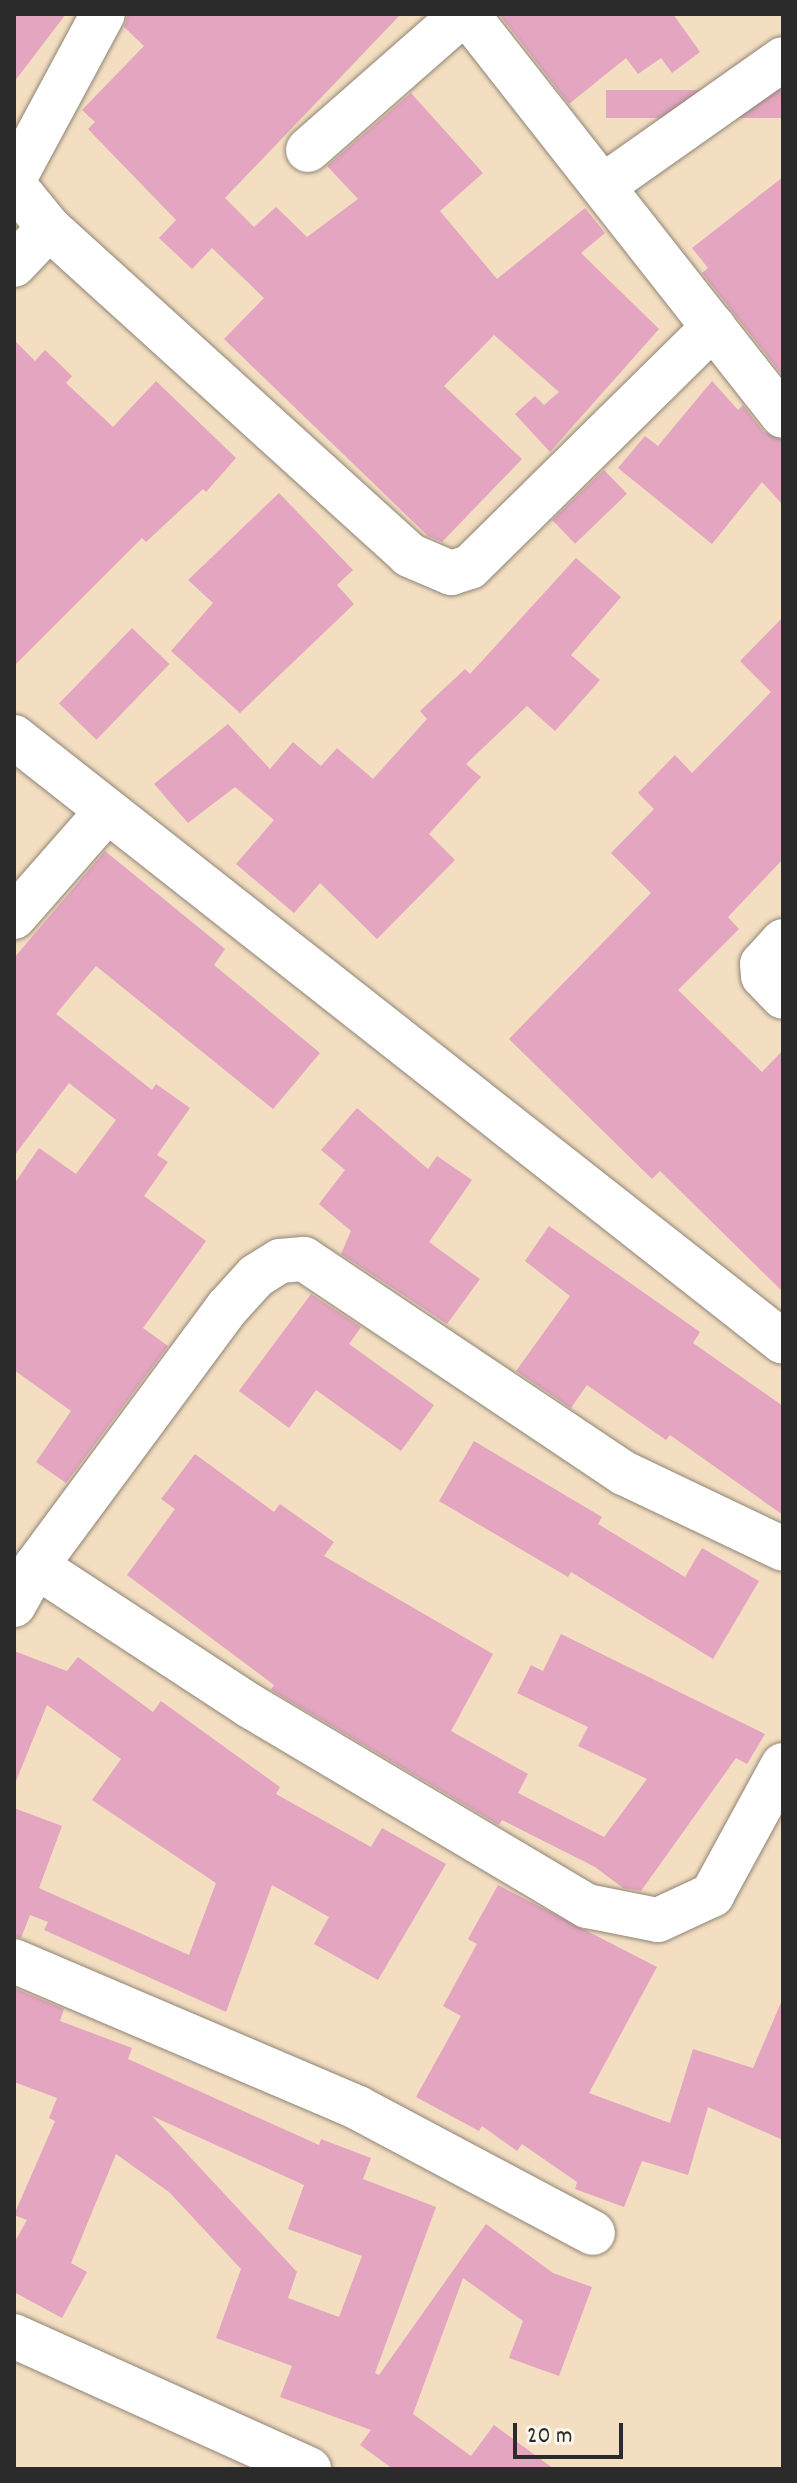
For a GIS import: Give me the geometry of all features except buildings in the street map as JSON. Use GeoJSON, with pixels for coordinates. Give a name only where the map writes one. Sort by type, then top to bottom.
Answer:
{"type":"FeatureCollection","features":[{"type":"Feature","properties":{"kind":"street"},"geometry":{"type":"LineString","coordinates":[[14,179],[103,14]]}},
{"type":"Feature","properties":{"kind":"street"},"geometry":{"type":"LineString","coordinates":[[308,150],[465,14],[783,416]]}},
{"type":"Feature","properties":{"kind":"street"},"geometry":{"type":"LineString","coordinates":[[603,186],[783,59]]}},
{"type":"Feature","properties":{"kind":"street"},"geometry":{"type":"LineString","coordinates":[[14,185],[49,228],[409,555],[451,573],[470,567],[713,327]]}},
{"type":"Feature","properties":{"kind":"street"},"geometry":{"type":"LineString","coordinates":[[14,265],[49,228]]}},
{"type":"Feature","properties":{"kind":"street"},"geometry":{"type":"LineString","coordinates":[[14,737],[783,1342]]}},
{"type":"Feature","properties":{"kind":"street"},"geometry":{"type":"LineString","coordinates":[[14,917],[107,811]]}},
{"type":"Feature","properties":{"kind":"street"},"geometry":{"type":"LineString","coordinates":[[783,941],[762,964],[763,976],[783,997]]}},
{"type":"Feature","properties":{"kind":"street"},"geometry":{"type":"LineString","coordinates":[[14,1605],[36,1566],[227,1308],[256,1276],[280,1261],[304,1259],[624,1473],[783,1549]]}},
{"type":"Feature","properties":{"kind":"street"},"geometry":{"type":"LineString","coordinates":[[36,1566],[250,1706],[587,1906],[658,1920],[712,1895],[783,1765]]}},
{"type":"Feature","properties":{"kind":"street"},"geometry":{"type":"LineString","coordinates":[[14,1961],[358,2108],[593,2233]]}},
{"type":"Feature","properties":{"kind":"street"},"geometry":{"type":"LineString","coordinates":[[14,2336],[309,2469]]}}]}
